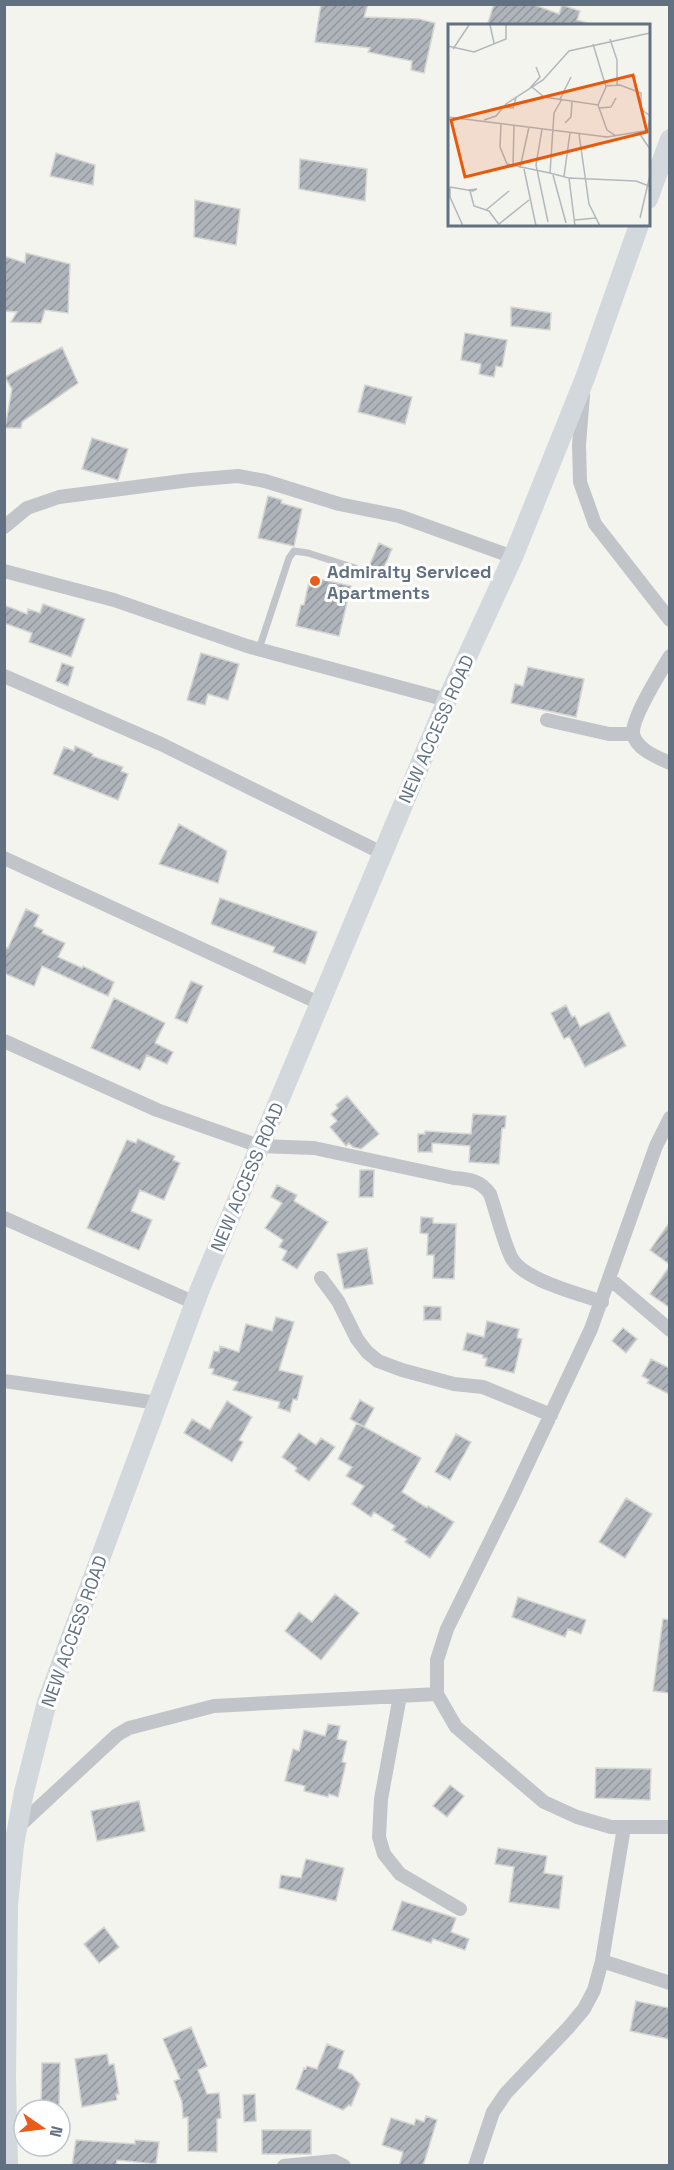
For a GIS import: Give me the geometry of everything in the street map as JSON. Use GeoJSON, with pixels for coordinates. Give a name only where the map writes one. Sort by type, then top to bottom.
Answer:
{"type":"FeatureCollection","features":[{"type":"Feature","properties":{"kind":"main road"},"geometry":{"type":"LineString","coordinates":[[650,193],[669,139]]}},
{"type":"Feature","properties":{"kind":"main road","name":"NEW ACCESS ROAD"},"geometry":{"type":"LineString","coordinates":[[8,2166],[5,2077],[8,1905],[18,1827],[47,1701],[195,1303],[447,700],[513,557],[585,378],[639,226]]}},
{"type":"Feature","properties":{"kind":"street"},"geometry":{"type":"LineString","coordinates":[[585,378],[579,445],[580,482],[595,524],[669,620]]}},
{"type":"Feature","properties":{"kind":"street"},"geometry":{"type":"LineString","coordinates":[[4,527],[27,508],[59,497],[238,476],[265,481],[339,504],[399,516],[513,557]]}},
{"type":"Feature","properties":{"kind":"street"},"geometry":{"type":"LineString","coordinates":[[4,571],[114,600],[259,649],[447,700]]}},
{"type":"Feature","properties":{"kind":"street"},"geometry":{"type":"LineString","coordinates":[[669,656],[634,720],[633,734],[639,745],[652,755],[669,763]]}},
{"type":"Feature","properties":{"kind":"street"},"geometry":{"type":"LineString","coordinates":[[4,676],[161,744],[382,853]]}},
{"type":"Feature","properties":{"kind":"street"},"geometry":{"type":"LineString","coordinates":[[547,720],[609,734],[633,734]]}},
{"type":"Feature","properties":{"kind":"street"},"geometry":{"type":"LineString","coordinates":[[4,858],[319,1003]]}},
{"type":"Feature","properties":{"kind":"street"},"geometry":{"type":"LineString","coordinates":[[4,1041],[157,1110],[259,1146],[314,1148],[472,1180],[484,1186],[490,1194],[512,1258],[519,1267],[530,1275],[602,1302]]}},
{"type":"Feature","properties":{"kind":"street"},"geometry":{"type":"LineString","coordinates":[[669,1118],[656,1146],[602,1302],[551,1415],[447,1629],[437,1660],[437,1694],[456,1727],[544,1802],[577,1817],[611,1827],[669,1827]]}},
{"type":"Feature","properties":{"kind":"street"},"geometry":{"type":"LineString","coordinates":[[4,1218],[195,1303]]}},
{"type":"Feature","properties":{"kind":"street"},"geometry":{"type":"LineString","coordinates":[[321,1278],[338,1301],[357,1339],[378,1361],[454,1384],[483,1387],[551,1415]]}},
{"type":"Feature","properties":{"kind":"street"},"geometry":{"type":"LineString","coordinates":[[610,1279],[669,1330]]}},
{"type":"Feature","properties":{"kind":"street"},"geometry":{"type":"LineString","coordinates":[[4,1381],[158,1403]]}},
{"type":"Feature","properties":{"kind":"street"},"geometry":{"type":"LineString","coordinates":[[18,1827],[117,1735],[129,1728],[214,1706],[437,1694]]}},
{"type":"Feature","properties":{"kind":"street"},"geometry":{"type":"LineString","coordinates":[[400,1696],[381,1799],[379,1837],[384,1854],[400,1874],[460,1909]]}},
{"type":"Feature","properties":{"kind":"street"},"geometry":{"type":"LineString","coordinates":[[475,2166],[493,2112],[506,2093],[584,2009],[594,1990],[602,1961],[624,1827]]}},
{"type":"Feature","properties":{"kind":"street"},"geometry":{"type":"LineString","coordinates":[[602,1961],[669,1983]]}},
{"type":"Feature","properties":{"kind":"street"},"geometry":{"type":"LineString","coordinates":[[284,2166],[334,2161],[344,2166]]}},
{"type":"Feature","properties":{"kind":"lane"},"geometry":{"type":"LineString","coordinates":[[259,649],[289,558],[294,551],[309,553],[356,568]]}},
{"type":"Feature","properties":{"kind":"building"},"geometry":{"type":"Polygon","coordinates":[[[321,4],[368,4],[364,17],[419,19],[435,23],[424,73],[411,70],[412,61],[368,52],[370,48],[315,42],[321,4]]]}},
{"type":"Feature","properties":{"kind":"building"},"geometry":{"type":"Polygon","coordinates":[[[494,4],[532,4],[559,14],[562,5],[580,11],[577,20],[588,23],[588,24],[488,24],[494,4]]]}},
{"type":"Feature","properties":{"kind":"building"},"geometry":{"type":"Polygon","coordinates":[[[56,153],[95,165],[93,185],[50,176],[56,153]]]}},
{"type":"Feature","properties":{"kind":"building"},"geometry":{"type":"Polygon","coordinates":[[[300,159],[367,169],[365,201],[299,189],[300,159]]]}},
{"type":"Feature","properties":{"kind":"building"},"geometry":{"type":"Polygon","coordinates":[[[195,200],[240,209],[236,245],[194,237],[195,200]]]}},
{"type":"Feature","properties":{"kind":"building"},"geometry":{"type":"Polygon","coordinates":[[[26,253],[70,264],[68,313],[45,310],[41,323],[11,322],[17,312],[4,311],[4,256],[25,263],[26,253]]]}},
{"type":"Feature","properties":{"kind":"building"},"geometry":{"type":"Polygon","coordinates":[[[511,307],[551,313],[550,330],[511,326],[511,307]]]}},
{"type":"Feature","properties":{"kind":"building"},"geometry":{"type":"Polygon","coordinates":[[[465,333],[507,340],[502,367],[496,366],[494,377],[479,374],[481,364],[461,360],[465,333]]]}},
{"type":"Feature","properties":{"kind":"building"},"geometry":{"type":"Polygon","coordinates":[[[62,347],[78,383],[22,422],[21,428],[5,428],[12,389],[5,377],[62,347]]]}},
{"type":"Feature","properties":{"kind":"building"},"geometry":{"type":"Polygon","coordinates":[[[365,385],[412,397],[405,424],[358,412],[365,385]]]}},
{"type":"Feature","properties":{"kind":"building"},"geometry":{"type":"Polygon","coordinates":[[[92,438],[128,449],[118,480],[82,469],[92,438]]]}},
{"type":"Feature","properties":{"kind":"building"},"geometry":{"type":"Polygon","coordinates":[[[268,496],[282,500],[281,503],[302,509],[294,546],[258,538],[268,496]]]}},
{"type":"Feature","properties":{"kind":"building"},"geometry":{"type":"Polygon","coordinates":[[[379,543],[392,549],[380,577],[367,571],[379,543]]]}},
{"type":"Feature","properties":{"kind":"building"},"geometry":{"type":"Polygon","coordinates":[[[310,577],[351,586],[339,636],[296,626],[301,605],[304,605],[310,577]]]}},
{"type":"Feature","properties":{"kind":"building"},"geometry":{"type":"Polygon","coordinates":[[[43,604],[85,619],[71,657],[29,642],[32,633],[4,623],[4,605],[27,614],[28,609],[40,613],[43,604]]]}},
{"type":"Feature","properties":{"kind":"building"},"geometry":{"type":"Polygon","coordinates":[[[201,653],[239,664],[228,700],[208,694],[205,705],[187,700],[201,653]]]}},
{"type":"Feature","properties":{"kind":"building"},"geometry":{"type":"Polygon","coordinates":[[[62,663],[74,667],[68,686],[56,681],[62,663]]]}},
{"type":"Feature","properties":{"kind":"building"},"geometry":{"type":"Polygon","coordinates":[[[528,667],[584,679],[576,717],[511,703],[515,684],[523,686],[528,667]]]}},
{"type":"Feature","properties":{"kind":"building"},"geometry":{"type":"Polygon","coordinates":[[[75,746],[93,754],[92,756],[123,767],[121,771],[128,774],[118,800],[53,774],[64,747],[74,751],[75,746]]]}},
{"type":"Feature","properties":{"kind":"building"},"geometry":{"type":"Polygon","coordinates":[[[179,824],[227,851],[218,883],[159,864],[179,824]]]}},
{"type":"Feature","properties":{"kind":"building"},"geometry":{"type":"Polygon","coordinates":[[[220,898],[317,932],[305,964],[273,952],[275,947],[211,924],[220,898]]]}},
{"type":"Feature","properties":{"kind":"building"},"geometry":{"type":"Polygon","coordinates":[[[26,909],[39,915],[34,926],[43,930],[42,933],[65,943],[58,957],[82,968],[83,966],[114,982],[108,996],[42,966],[34,986],[4,973],[4,947],[8,948],[26,909]]]}},
{"type":"Feature","properties":{"kind":"building"},"geometry":{"type":"Polygon","coordinates":[[[191,981],[203,986],[187,1023],[175,1018],[191,981]]]}},
{"type":"Feature","properties":{"kind":"building"},"geometry":{"type":"Polygon","coordinates":[[[114,998],[165,1023],[155,1043],[173,1052],[167,1064],[147,1055],[140,1070],[91,1048],[114,998]]]}},
{"type":"Feature","properties":{"kind":"building"},"geometry":{"type":"Polygon","coordinates":[[[566,1005],[580,1027],[609,1012],[626,1046],[585,1067],[569,1036],[564,1039],[551,1013],[566,1005]]]}},
{"type":"Feature","properties":{"kind":"building"},"geometry":{"type":"Polygon","coordinates":[[[347,1096],[379,1134],[361,1149],[349,1143],[346,1146],[330,1127],[337,1121],[331,1114],[338,1108],[336,1105],[347,1096]]]}},
{"type":"Feature","properties":{"kind":"building"},"geometry":{"type":"Polygon","coordinates":[[[473,1114],[506,1116],[505,1128],[502,1128],[499,1164],[469,1162],[470,1146],[432,1143],[432,1152],[418,1152],[418,1134],[425,1134],[425,1131],[471,1134],[473,1114]]]}},
{"type":"Feature","properties":{"kind":"building"},"geometry":{"type":"Polygon","coordinates":[[[138,1139],[175,1156],[173,1160],[180,1163],[164,1200],[140,1190],[131,1211],[152,1220],[139,1250],[87,1228],[127,1140],[136,1143],[138,1139]]]}},
{"type":"Feature","properties":{"kind":"building"},"geometry":{"type":"Polygon","coordinates":[[[360,1170],[374,1170],[373,1197],[359,1197],[360,1170]]]}},
{"type":"Feature","properties":{"kind":"building"},"geometry":{"type":"Polygon","coordinates":[[[277,1185],[297,1195],[294,1201],[328,1222],[297,1269],[282,1260],[287,1251],[279,1247],[283,1240],[265,1228],[282,1203],[271,1197],[277,1185]]]}},
{"type":"Feature","properties":{"kind":"building"},"geometry":{"type":"Polygon","coordinates":[[[421,1217],[433,1218],[433,1223],[456,1224],[454,1279],[433,1278],[434,1255],[427,1255],[428,1234],[420,1233],[421,1217]]]}},
{"type":"Feature","properties":{"kind":"building"},"geometry":{"type":"Polygon","coordinates":[[[669,1223],[669,1264],[650,1250],[669,1223]]]}},
{"type":"Feature","properties":{"kind":"building"},"geometry":{"type":"Polygon","coordinates":[[[367,1248],[373,1284],[344,1289],[337,1254],[367,1248]]]}},
{"type":"Feature","properties":{"kind":"building"},"geometry":{"type":"Polygon","coordinates":[[[669,1267],[669,1307],[650,1294],[669,1267]]]}},
{"type":"Feature","properties":{"kind":"building"},"geometry":{"type":"Polygon","coordinates":[[[424,1306],[441,1307],[441,1320],[424,1320],[424,1306]]]}},
{"type":"Feature","properties":{"kind":"building"},"geometry":{"type":"Polygon","coordinates":[[[276,1317],[294,1322],[279,1370],[303,1376],[297,1400],[293,1399],[290,1412],[278,1408],[280,1402],[233,1390],[238,1382],[212,1374],[214,1369],[209,1368],[214,1351],[219,1352],[220,1346],[239,1352],[246,1324],[272,1331],[276,1317]]]}},
{"type":"Feature","properties":{"kind":"building"},"geometry":{"type":"Polygon","coordinates":[[[487,1321],[519,1329],[517,1338],[522,1339],[514,1373],[485,1366],[487,1358],[483,1358],[483,1355],[463,1350],[467,1333],[484,1337],[487,1321]]]}},
{"type":"Feature","properties":{"kind":"building"},"geometry":{"type":"Polygon","coordinates":[[[623,1328],[637,1339],[626,1353],[612,1341],[623,1328]]]}},
{"type":"Feature","properties":{"kind":"building"},"geometry":{"type":"Polygon","coordinates":[[[651,1359],[669,1368],[669,1394],[647,1383],[649,1380],[642,1376],[651,1359]]]}},
{"type":"Feature","properties":{"kind":"building"},"geometry":{"type":"Polygon","coordinates":[[[360,1400],[374,1408],[364,1427],[350,1419],[360,1400]]]}},
{"type":"Feature","properties":{"kind":"building"},"geometry":{"type":"Polygon","coordinates":[[[227,1401],[252,1417],[239,1440],[243,1442],[232,1462],[184,1433],[192,1419],[210,1430],[227,1401]]]}},
{"type":"Feature","properties":{"kind":"building"},"geometry":{"type":"Polygon","coordinates":[[[357,1423],[421,1458],[402,1492],[454,1522],[430,1558],[405,1542],[407,1539],[392,1530],[395,1526],[374,1512],[371,1517],[352,1504],[364,1486],[346,1476],[352,1467],[338,1459],[357,1423]]]}},
{"type":"Feature","properties":{"kind":"building"},"geometry":{"type":"Polygon","coordinates":[[[299,1433],[316,1445],[321,1438],[335,1447],[309,1481],[295,1471],[297,1468],[282,1457],[299,1433]]]}},
{"type":"Feature","properties":{"kind":"building"},"geometry":{"type":"Polygon","coordinates":[[[456,1434],[471,1442],[450,1480],[435,1472],[456,1434]]]}},
{"type":"Feature","properties":{"kind":"building"},"geometry":{"type":"Polygon","coordinates":[[[626,1498],[652,1514],[625,1558],[599,1542],[626,1498]]]}},
{"type":"Feature","properties":{"kind":"building"},"geometry":{"type":"Polygon","coordinates":[[[335,1594],[359,1613],[321,1660],[285,1631],[299,1612],[312,1622],[335,1594]]]}},
{"type":"Feature","properties":{"kind":"building"},"geometry":{"type":"Polygon","coordinates":[[[518,1597],[586,1620],[581,1634],[568,1629],[565,1637],[512,1617],[518,1597]]]}},
{"type":"Feature","properties":{"kind":"building"},"geometry":{"type":"Polygon","coordinates":[[[663,1619],[669,1620],[669,1693],[653,1691],[663,1619]]]}},
{"type":"Feature","properties":{"kind":"building"},"geometry":{"type":"Polygon","coordinates":[[[328,1724],[340,1726],[337,1739],[347,1741],[342,1762],[346,1763],[338,1797],[304,1791],[305,1786],[285,1781],[293,1749],[299,1751],[304,1730],[325,1736],[328,1724]]]}},
{"type":"Feature","properties":{"kind":"building"},"geometry":{"type":"Polygon","coordinates":[[[596,1768],[651,1769],[650,1800],[595,1798],[596,1768]]]}},
{"type":"Feature","properties":{"kind":"building"},"geometry":{"type":"Polygon","coordinates":[[[450,1785],[464,1796],[447,1817],[433,1806],[450,1785]]]}},
{"type":"Feature","properties":{"kind":"building"},"geometry":{"type":"Polygon","coordinates":[[[139,1801],[145,1831],[97,1841],[91,1811],[139,1801]]]}},
{"type":"Feature","properties":{"kind":"building"},"geometry":{"type":"Polygon","coordinates":[[[498,1848],[547,1856],[544,1873],[563,1876],[559,1909],[509,1902],[514,1867],[495,1864],[498,1848]]]}},
{"type":"Feature","properties":{"kind":"building"},"geometry":{"type":"Polygon","coordinates":[[[306,1859],[344,1868],[336,1901],[279,1888],[281,1875],[301,1878],[306,1859]]]}},
{"type":"Feature","properties":{"kind":"building"},"geometry":{"type":"Polygon","coordinates":[[[402,1901],[456,1918],[451,1932],[469,1939],[465,1950],[433,1939],[431,1943],[392,1930],[402,1901]]]}},
{"type":"Feature","properties":{"kind":"building"},"geometry":{"type":"Polygon","coordinates":[[[104,1927],[119,1947],[99,1963],[84,1944],[104,1927]]]}},
{"type":"Feature","properties":{"kind":"building"},"geometry":{"type":"Polygon","coordinates":[[[636,2001],[669,2008],[669,2039],[630,2031],[636,2001]]]}},
{"type":"Feature","properties":{"kind":"building"},"geometry":{"type":"Polygon","coordinates":[[[191,2027],[207,2066],[198,2070],[207,2094],[219,2093],[221,2118],[217,2119],[217,2152],[188,2151],[188,2117],[183,2118],[182,2102],[174,2081],[180,2079],[163,2039],[191,2027]]]}},
{"type":"Feature","properties":{"kind":"building"},"geometry":{"type":"Polygon","coordinates":[[[327,2044],[344,2051],[338,2068],[352,2074],[360,2084],[351,2106],[343,2110],[296,2089],[304,2068],[306,2069],[307,2066],[317,2069],[327,2044]]]}},
{"type":"Feature","properties":{"kind":"building"},"geometry":{"type":"Polygon","coordinates":[[[107,2054],[109,2065],[114,2064],[119,2094],[116,2094],[117,2100],[82,2107],[75,2059],[107,2054]]]}},
{"type":"Feature","properties":{"kind":"building"},"geometry":{"type":"Polygon","coordinates":[[[42,2063],[60,2063],[59,2098],[41,2098],[42,2063]]]}},
{"type":"Feature","properties":{"kind":"building"},"geometry":{"type":"Polygon","coordinates":[[[255,2094],[256,2121],[244,2122],[243,2095],[255,2094]]]}},
{"type":"Feature","properties":{"kind":"building"},"geometry":{"type":"Polygon","coordinates":[[[426,2116],[437,2120],[423,2166],[399,2166],[403,2152],[382,2145],[391,2118],[414,2125],[416,2119],[424,2122],[426,2116]]]}},
{"type":"Feature","properties":{"kind":"building"},"geometry":{"type":"Polygon","coordinates":[[[262,2130],[311,2130],[311,2154],[262,2154],[262,2130]]]}},
{"type":"Feature","properties":{"kind":"building"},"geometry":{"type":"Polygon","coordinates":[[[76,2140],[135,2144],[135,2140],[159,2142],[156,2164],[117,2160],[116,2166],[72,2166],[76,2140]]]}},
{"type":"Feature","properties":{"kind":"place","name":"Admiralty Serviced Apartments"},"geometry":{"type":"Point","coordinates":[315,581]}}]}
